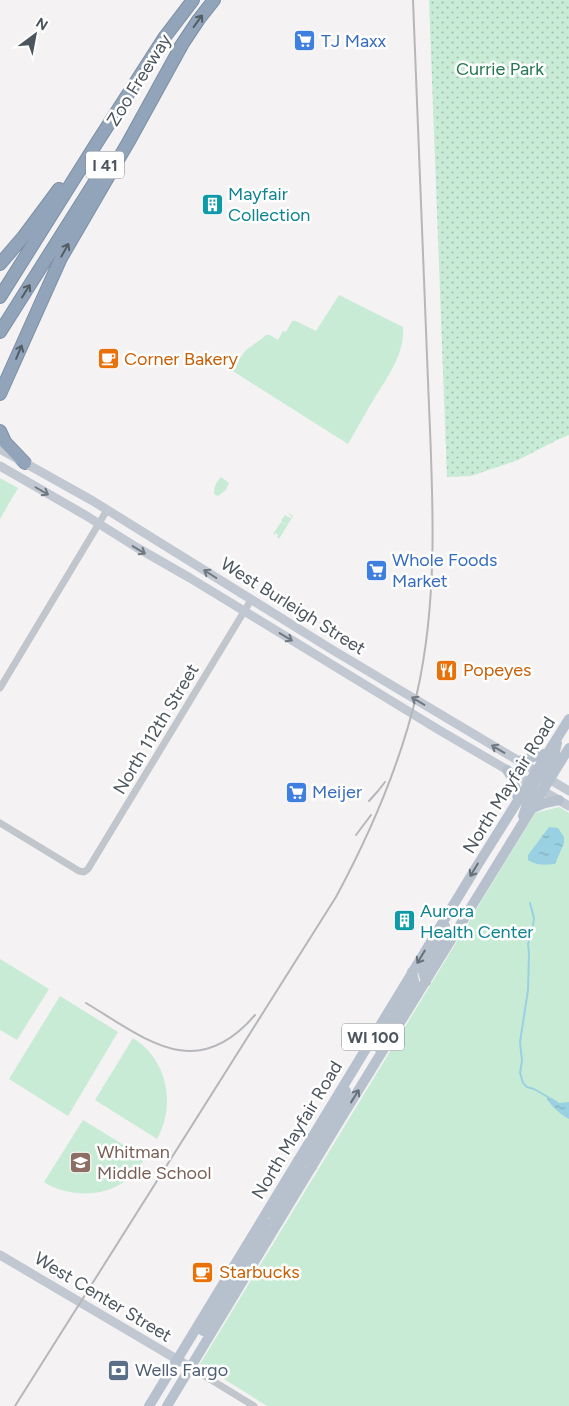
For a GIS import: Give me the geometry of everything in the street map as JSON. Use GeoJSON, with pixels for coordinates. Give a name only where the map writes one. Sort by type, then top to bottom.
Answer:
{"type":"FeatureCollection","features":[{"type":"Feature","properties":{"kind":"highway","name":"Zoo Freeway"},"geometry":{"type":"LineString","coordinates":[[0,297],[164,38],[193,0]]}},
{"type":"Feature","properties":{"kind":"highway","name":"Zoo Freeway"},"geometry":{"type":"LineString","coordinates":[[0,332],[183,43],[214,0]]}},
{"type":"Feature","properties":{"kind":"highway"},"geometry":{"type":"LineString","coordinates":[[0,394],[61,258],[183,43]]}},
{"type":"Feature","properties":{"kind":"highway"},"geometry":{"type":"LineString","coordinates":[[0,264],[96,144]]}},
{"type":"Feature","properties":{"kind":"highway"},"geometry":{"type":"LineString","coordinates":[[0,431],[6,442],[24,463]]}},
{"type":"Feature","properties":{"kind":"main road","name":"West Burleigh Street"},"geometry":{"type":"LineString","coordinates":[[0,449],[107,510],[251,600],[569,791]]}},
{"type":"Feature","properties":{"kind":"main road","name":"West Burleigh Street"},"geometry":{"type":"LineString","coordinates":[[0,466],[569,806]]}},
{"type":"Feature","properties":{"kind":"main road","name":"North Mayfair Road"},"geometry":{"type":"LineString","coordinates":[[543,776],[547,753],[569,719]]}},
{"type":"Feature","properties":{"kind":"main road"},"geometry":{"type":"LineString","coordinates":[[520,827],[526,804],[535,786],[535,779],[543,776],[554,756],[559,734]]}},
{"type":"Feature","properties":{"kind":"main road","name":"North Mayfair Road"},"geometry":{"type":"LineString","coordinates":[[149,1406],[518,799],[535,786],[569,748]]}},
{"type":"Feature","properties":{"kind":"main road"},"geometry":{"type":"LineString","coordinates":[[519,761],[547,753]]}},
{"type":"Feature","properties":{"kind":"main road"},"geometry":{"type":"LineString","coordinates":[[507,770],[513,779],[518,799]]}},
{"type":"Feature","properties":{"kind":"main road","name":"North Mayfair Road"},"geometry":{"type":"LineString","coordinates":[[167,1406],[531,809],[535,786]]}},
{"type":"Feature","properties":{"kind":"main road"},"geometry":{"type":"LineString","coordinates":[[531,809],[559,800]]}},
{"type":"Feature","properties":{"kind":"main road"},"geometry":{"type":"LineString","coordinates":[[426,982],[424,972],[443,934],[447,915]]}},
{"type":"Feature","properties":{"kind":"main road"},"geometry":{"type":"LineString","coordinates":[[368,1075],[386,1031],[413,987],[412,972]]}},
{"type":"Feature","properties":{"kind":"main road"},"geometry":{"type":"LineString","coordinates":[[312,1167],[309,1162],[311,1153],[338,1109],[357,1063]]}},
{"type":"Feature","properties":{"kind":"main road"},"geometry":{"type":"LineString","coordinates":[[265,1244],[280,1205],[299,1173],[301,1164],[298,1160]]}},
{"type":"Feature","properties":{"kind":"main road"},"geometry":{"type":"LineString","coordinates":[[190,1368],[187,1358],[190,1352],[257,1243],[276,1197]]}},
{"type":"Feature","properties":{"kind":"main road","name":"West Center Street"},"geometry":{"type":"LineString","coordinates":[[0,1255],[190,1368]]}},
{"type":"Feature","properties":{"kind":"main road"},"geometry":{"type":"LineString","coordinates":[[157,1406],[176,1375],[177,1360]]}},
{"type":"Feature","properties":{"kind":"street"},"geometry":{"type":"LineString","coordinates":[[0,688],[107,510]]}},
{"type":"Feature","properties":{"kind":"street","name":"North 112th Street"},"geometry":{"type":"LineString","coordinates":[[0,823],[73,868],[84,872],[88,869],[251,600]]}},
{"type":"Feature","properties":{"kind":"street"},"geometry":{"type":"LineString","coordinates":[[190,1368],[254,1406]]}},
{"type":"Feature","properties":{"kind":"green space","name":"Currie Park"},"geometry":{"type":"Polygon","coordinates":[[[429,0],[569,0],[569,435],[518,460],[471,476],[447,477],[429,0]]]}},
{"type":"Feature","properties":{"kind":"green space"},"geometry":{"type":"Polygon","coordinates":[[[339,295],[403,327],[401,348],[393,367],[348,444],[231,370],[246,350],[266,335],[270,335],[278,340],[283,331],[286,332],[292,321],[296,321],[316,331],[339,295]]]}},
{"type":"Feature","properties":{"kind":"green space"},"geometry":{"type":"Polygon","coordinates":[[[221,477],[229,483],[226,490],[218,496],[214,494],[214,489],[221,477]]]}},
{"type":"Feature","properties":{"kind":"green space"},"geometry":{"type":"Polygon","coordinates":[[[0,478],[18,488],[0,519],[0,478]]]}},
{"type":"Feature","properties":{"kind":"green space"},"geometry":{"type":"Polygon","coordinates":[[[287,512],[293,516],[279,539],[278,535],[273,534],[281,522],[287,525],[281,521],[285,515],[290,518],[292,517],[287,512]]]}},
{"type":"Feature","properties":{"kind":"green space"},"geometry":{"type":"Polygon","coordinates":[[[559,807],[569,813],[569,1406],[267,1406],[200,1364],[535,813],[559,807]]]}},
{"type":"Feature","properties":{"kind":"green space"},"geometry":{"type":"Polygon","coordinates":[[[0,959],[49,989],[17,1040],[0,1030],[0,959]]]}},
{"type":"Feature","properties":{"kind":"green space"},"geometry":{"type":"Polygon","coordinates":[[[60,996],[118,1032],[68,1116],[9,1079],[60,996]]]}},
{"type":"Feature","properties":{"kind":"green space"},"geometry":{"type":"Polygon","coordinates":[[[133,1038],[145,1047],[154,1058],[165,1084],[166,1112],[163,1126],[157,1139],[95,1100],[133,1038]]]}},
{"type":"Feature","properties":{"kind":"green space"},"geometry":{"type":"Polygon","coordinates":[[[83,1120],[145,1158],[131,1176],[116,1187],[85,1194],[63,1191],[44,1182],[83,1120]]]}},
{"type":"Feature","properties":{"kind":"water"},"geometry":{"type":"Polygon","coordinates":[[[549,827],[558,828],[564,837],[564,843],[555,864],[541,865],[531,862],[528,860],[528,855],[549,827]]]}},
{"type":"Feature","properties":{"kind":"water"},"geometry":{"type":"Polygon","coordinates":[[[548,1097],[559,1103],[569,1102],[569,1119],[554,1108],[547,1099],[548,1097]]]}},
{"type":"Feature","properties":{"kind":"waterway"},"geometry":{"type":"LineString","coordinates":[[530,903],[534,918],[528,944],[528,990],[520,1042],[522,1061],[520,1073],[523,1083],[527,1087],[548,1097]]}},
{"type":"Feature","properties":{"kind":"railway"},"geometry":{"type":"LineString","coordinates":[[15,1406],[336,897],[373,823],[393,772],[410,720],[424,655],[429,616],[433,538],[413,0]]}},
{"type":"Feature","properties":{"kind":"railway"},"geometry":{"type":"LineString","coordinates":[[369,801],[385,782]]}},
{"type":"Feature","properties":{"kind":"railway"},"geometry":{"type":"LineString","coordinates":[[356,835],[371,815]]}},
{"type":"Feature","properties":{"kind":"railway"},"geometry":{"type":"LineString","coordinates":[[86,1003],[150,1041],[171,1048],[191,1051],[212,1047],[233,1036],[255,1015]]}},
{"type":"Feature","properties":{"kind":"place","name":"TJ Maxx"},"geometry":{"type":"Point","coordinates":[305,41]}},
{"type":"Feature","properties":{"kind":"place","name":"Mayfair Collection"},"geometry":{"type":"Point","coordinates":[212,204]}},
{"type":"Feature","properties":{"kind":"place","name":"Corner Bakery"},"geometry":{"type":"Point","coordinates":[108,359]}},
{"type":"Feature","properties":{"kind":"place","name":"Whole Foods Market"},"geometry":{"type":"Point","coordinates":[376,570]}},
{"type":"Feature","properties":{"kind":"place","name":"Popeyes"},"geometry":{"type":"Point","coordinates":[447,670]}},
{"type":"Feature","properties":{"kind":"place","name":"Meijer"},"geometry":{"type":"Point","coordinates":[296,792]}},
{"type":"Feature","properties":{"kind":"place","name":"Aurora Health Center"},"geometry":{"type":"Point","coordinates":[404,921]}},
{"type":"Feature","properties":{"kind":"place","name":"Whitman Middle School"},"geometry":{"type":"Point","coordinates":[81,1162]}},
{"type":"Feature","properties":{"kind":"place","name":"Starbucks"},"geometry":{"type":"Point","coordinates":[203,1272]}},
{"type":"Feature","properties":{"kind":"place","name":"Wells Fargo"},"geometry":{"type":"Point","coordinates":[119,1370]}}]}
